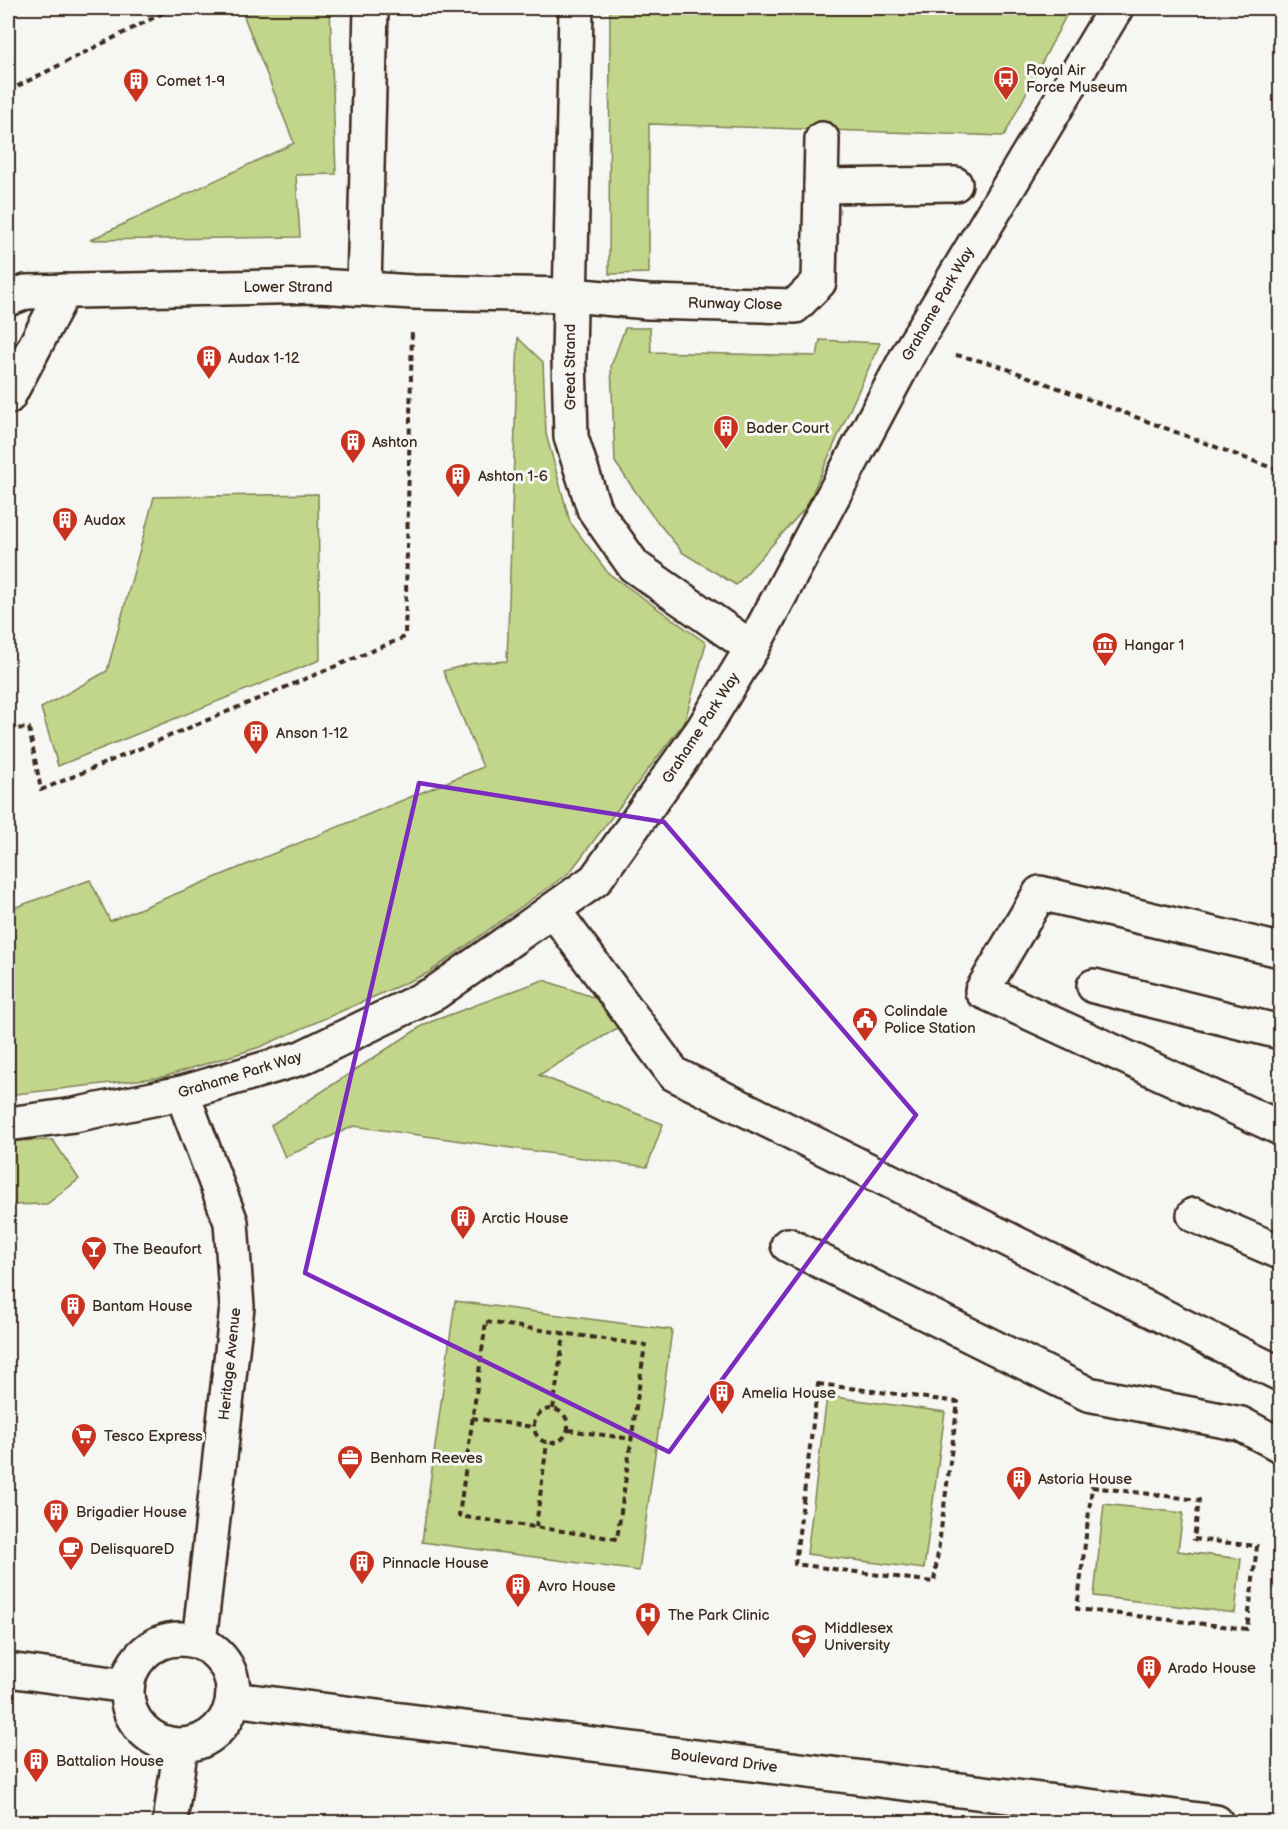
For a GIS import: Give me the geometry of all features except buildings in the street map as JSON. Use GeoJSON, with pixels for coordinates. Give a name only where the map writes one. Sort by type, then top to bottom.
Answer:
{"type":"FeatureCollection","features":[{"type":"Feature","properties":{"kind":"street"},"geometry":{"type":"LineString","coordinates":[[364,288],[370,8]]}},
{"type":"Feature","properties":{"kind":"street","name":"Great Strand"},"geometry":{"type":"LineString","coordinates":[[576,8],[571,437],[594,509],[634,566],[752,648]]}},
{"type":"Feature","properties":{"kind":"street","name":"Grahame Park Way"},"geometry":{"type":"LineString","coordinates":[[8,1124],[74,1116],[182,1094],[301,1058],[425,998],[554,911],[595,880],[703,729],[752,648],[914,345],[1116,8]]}},
{"type":"Feature","properties":{"kind":"street","name":"Runway Close"},"geometry":{"type":"LineString","coordinates":[[571,295],[648,302],[795,306],[819,282],[822,139]]}},
{"type":"Feature","properties":{"kind":"street"},"geometry":{"type":"LineString","coordinates":[[821,186],[956,184]]}},
{"type":"Feature","properties":{"kind":"street","name":"Lower Strand"},"geometry":{"type":"LineString","coordinates":[[8,299],[26,292],[319,286],[413,292],[571,295]]}},
{"type":"Feature","properties":{"kind":"street"},"geometry":{"type":"LineString","coordinates":[[8,397],[64,291]]}},
{"type":"Feature","properties":{"kind":"street"},"geometry":{"type":"LineString","coordinates":[[1281,950],[1040,893],[982,991],[1281,1128]]}},
{"type":"Feature","properties":{"kind":"street"},"geometry":{"type":"LineString","coordinates":[[554,911],[674,1074],[1281,1374]]}},
{"type":"Feature","properties":{"kind":"street"},"geometry":{"type":"LineString","coordinates":[[1094,987],[1281,1032]]}},
{"type":"Feature","properties":{"kind":"street","name":"Heritage Avenue"},"geometry":{"type":"LineString","coordinates":[[182,1094],[231,1222],[237,1307],[199,1642]]}},
{"type":"Feature","properties":{"kind":"street"},"geometry":{"type":"LineString","coordinates":[[1194,1215],[1281,1252]]}},
{"type":"Feature","properties":{"kind":"street"},"geometry":{"type":"LineString","coordinates":[[788,1245],[1088,1394],[1241,1424],[1281,1445]]}},
{"type":"Feature","properties":{"kind":"street"},"geometry":{"type":"LineString","coordinates":[[181,1639],[199,1642],[216,1652],[226,1664],[232,1680],[233,1699],[228,1716],[217,1730],[201,1741],[181,1745],[161,1742],[146,1733],[135,1721],[128,1704],[127,1686],[135,1664],[147,1650],[165,1641],[181,1639]]}},
{"type":"Feature","properties":{"kind":"street"},"geometry":{"type":"LineString","coordinates":[[8,1670],[127,1686]]}},
{"type":"Feature","properties":{"kind":"street","name":"Boulevard Drive"},"geometry":{"type":"LineString","coordinates":[[233,1699],[1216,1822]]}},
{"type":"Feature","properties":{"kind":"street"},"geometry":{"type":"LineString","coordinates":[[170,1822],[181,1745]]}},
{"type":"Feature","properties":{"kind":"path"},"geometry":{"type":"LineString","coordinates":[[8,91],[173,8]]}},
{"type":"Feature","properties":{"kind":"path"},"geometry":{"type":"LineString","coordinates":[[8,729],[29,728],[41,790],[405,637],[413,292]]}},
{"type":"Feature","properties":{"kind":"path"},"geometry":{"type":"LineString","coordinates":[[914,345],[994,363],[1281,471]]}},
{"type":"Feature","properties":{"kind":"path"},"geometry":{"type":"LineString","coordinates":[[486,1323],[645,1345],[617,1539],[459,1516],[472,1418],[486,1323]]}},
{"type":"Feature","properties":{"kind":"path"},"geometry":{"type":"LineString","coordinates":[[553,1409],[564,1334]]}},
{"type":"Feature","properties":{"kind":"path"},"geometry":{"type":"LineString","coordinates":[[818,1384],[958,1402],[934,1582],[795,1564],[818,1384]]}},
{"type":"Feature","properties":{"kind":"path"},"geometry":{"type":"LineString","coordinates":[[553,1409],[566,1418],[568,1430],[560,1441],[548,1443],[537,1437],[533,1427],[536,1416],[542,1411],[553,1409]]}},
{"type":"Feature","properties":{"kind":"path"},"geometry":{"type":"LineString","coordinates":[[472,1418],[533,1427]]}},
{"type":"Feature","properties":{"kind":"path"},"geometry":{"type":"LineString","coordinates":[[568,1430],[632,1439]]}},
{"type":"Feature","properties":{"kind":"path"},"geometry":{"type":"LineString","coordinates":[[536,1527],[548,1443]]}},
{"type":"Feature","properties":{"kind":"path"},"geometry":{"type":"LineString","coordinates":[[1092,1487],[1199,1500],[1194,1539],[1257,1546],[1247,1629],[1077,1609],[1092,1487]]}},
{"type":"Feature","properties":{"kind":"highlighted area"},"geometry":{"type":"Polygon","coordinates":[[[419,783],[664,822],[916,1115],[669,1452],[305,1273],[419,783]]]}},
{"type":"Feature","properties":{"kind":"green space"},"geometry":{"type":"Polygon","coordinates":[[[330,8],[336,174],[296,175],[300,237],[90,240],[294,143],[241,9],[330,8]]]}},
{"type":"Feature","properties":{"kind":"green space"},"geometry":{"type":"Polygon","coordinates":[[[610,8],[1070,8],[1004,136],[649,124],[649,273],[609,274],[610,8]]]}},
{"type":"Feature","properties":{"kind":"green space"},"geometry":{"type":"Polygon","coordinates":[[[625,328],[650,328],[651,352],[817,356],[820,340],[880,343],[806,507],[736,585],[683,553],[651,514],[615,462],[611,366],[625,328]]]}},
{"type":"Feature","properties":{"kind":"green space"},"geometry":{"type":"Polygon","coordinates":[[[518,338],[543,362],[546,434],[570,522],[608,573],[706,643],[685,721],[570,872],[428,973],[260,1047],[163,1077],[8,1095],[8,910],[90,880],[110,921],[483,767],[443,671],[474,663],[507,661],[518,338]]]}},
{"type":"Feature","properties":{"kind":"green space"},"geometry":{"type":"Polygon","coordinates":[[[318,494],[320,660],[58,766],[41,708],[107,671],[154,497],[318,494]]]}},
{"type":"Feature","properties":{"kind":"green space"},"geometry":{"type":"Polygon","coordinates":[[[543,980],[608,1002],[621,1026],[539,1075],[663,1124],[647,1167],[354,1126],[285,1157],[271,1125],[425,1024],[543,980]]]}},
{"type":"Feature","properties":{"kind":"green space"},"geometry":{"type":"Polygon","coordinates":[[[53,1140],[79,1179],[47,1204],[8,1205],[8,1141],[53,1140]]]}},
{"type":"Feature","properties":{"kind":"green space"},"geometry":{"type":"Polygon","coordinates":[[[455,1301],[672,1330],[639,1571],[422,1542],[455,1301]]]}},
{"type":"Feature","properties":{"kind":"green space"},"geometry":{"type":"Polygon","coordinates":[[[827,1396],[945,1412],[924,1569],[807,1554],[827,1396]]]}},
{"type":"Feature","properties":{"kind":"green space"},"geometry":{"type":"Polygon","coordinates":[[[1104,1504],[1183,1513],[1178,1551],[1241,1559],[1235,1613],[1094,1596],[1104,1504]]]}},
{"type":"Feature","properties":{"kind":"place","name":"Royal Air Force Museum"},"geometry":{"type":"Point","coordinates":[1006,102]}},
{"type":"Feature","properties":{"kind":"place","name":"Comet 1-9"},"geometry":{"type":"Point","coordinates":[136,104]}},
{"type":"Feature","properties":{"kind":"place","name":"Audax 1-12"},"geometry":{"type":"Point","coordinates":[209,381]}},
{"type":"Feature","properties":{"kind":"place","name":"Bader Court"},"geometry":{"type":"Point","coordinates":[726,451]}},
{"type":"Feature","properties":{"kind":"place","name":"Ashton"},"geometry":{"type":"Point","coordinates":[353,465]}},
{"type":"Feature","properties":{"kind":"place","name":"Ashton 1-6"},"geometry":{"type":"Point","coordinates":[458,499]}},
{"type":"Feature","properties":{"kind":"place","name":"Audax"},"geometry":{"type":"Point","coordinates":[65,543]}},
{"type":"Feature","properties":{"kind":"place","name":"Hangar 1"},"geometry":{"type":"Point","coordinates":[1105,668]}},
{"type":"Feature","properties":{"kind":"place","name":"Anson 1-12"},"geometry":{"type":"Point","coordinates":[256,756]}},
{"type":"Feature","properties":{"kind":"place","name":"Colindale Police Station"},"geometry":{"type":"Point","coordinates":[865,1043]}},
{"type":"Feature","properties":{"kind":"place","name":"Arctic House"},"geometry":{"type":"Point","coordinates":[463,1241]}},
{"type":"Feature","properties":{"kind":"place","name":"The Beaufort"},"geometry":{"type":"Point","coordinates":[94,1272]}},
{"type":"Feature","properties":{"kind":"place","name":"Bantam House"},"geometry":{"type":"Point","coordinates":[73,1329]}},
{"type":"Feature","properties":{"kind":"place","name":"Amelia House"},"geometry":{"type":"Point","coordinates":[722,1416]}},
{"type":"Feature","properties":{"kind":"place","name":"Tesco Express"},"geometry":{"type":"Point","coordinates":[84,1459]}},
{"type":"Feature","properties":{"kind":"place","name":"Benham Reeves"},"geometry":{"type":"Point","coordinates":[350,1481]}},
{"type":"Feature","properties":{"kind":"place","name":"Astoria House"},"geometry":{"type":"Point","coordinates":[1019,1502]}},
{"type":"Feature","properties":{"kind":"place","name":"Brigadier House"},"geometry":{"type":"Point","coordinates":[56,1535]}},
{"type":"Feature","properties":{"kind":"place","name":"DelisquareD"},"geometry":{"type":"Point","coordinates":[71,1572]}},
{"type":"Feature","properties":{"kind":"place","name":"Pinnacle House"},"geometry":{"type":"Point","coordinates":[362,1586]}},
{"type":"Feature","properties":{"kind":"place","name":"Avro House"},"geometry":{"type":"Point","coordinates":[518,1609]}},
{"type":"Feature","properties":{"kind":"place","name":"The Park Clinic"},"geometry":{"type":"Point","coordinates":[648,1638]}},
{"type":"Feature","properties":{"kind":"place","name":"Middlesex University"},"geometry":{"type":"Point","coordinates":[804,1660]}},
{"type":"Feature","properties":{"kind":"place","name":"Arado House"},"geometry":{"type":"Point","coordinates":[1149,1691]}},
{"type":"Feature","properties":{"kind":"place","name":"Battalion House"},"geometry":{"type":"Point","coordinates":[36,1784]}}]}
